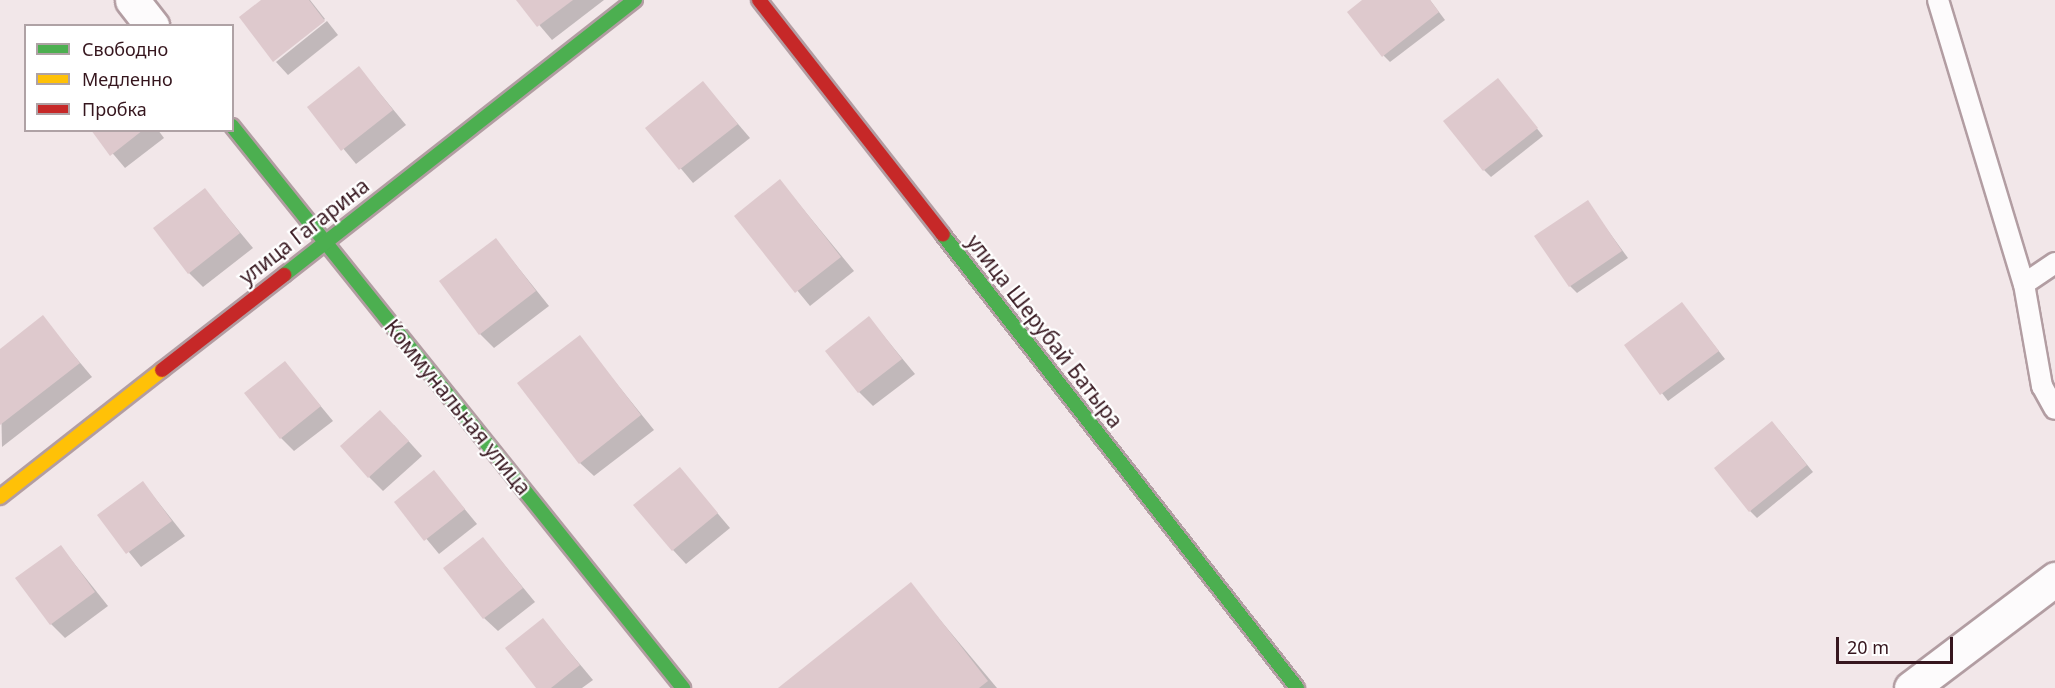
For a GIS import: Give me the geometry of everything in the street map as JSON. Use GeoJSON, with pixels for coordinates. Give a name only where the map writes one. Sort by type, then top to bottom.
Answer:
{"type":"FeatureCollection","features":[{"type":"Feature","properties":{"kind":"street"},"geometry":{"type":"LineString","coordinates":[[132,0],[150,24]]}},
{"type":"Feature","properties":{"kind":"street","name":"улица Гагарина"},"geometry":{"type":"LineString","coordinates":[[0,497],[635,0]]}},
{"type":"Feature","properties":{"kind":"street","name":"улица Шерубай Батыра"},"geometry":{"type":"LineString","coordinates":[[759,0],[1297,688]]}},
{"type":"Feature","properties":{"kind":"street","name":"Коммунальная улица"},"geometry":{"type":"LineString","coordinates":[[234,128],[683,688]]}},
{"type":"Feature","properties":{"kind":"street"},"geometry":{"type":"LineString","coordinates":[[1911,688],[2055,579]]}},
{"type":"Feature","properties":{"kind":"lane"},"geometry":{"type":"LineString","coordinates":[[1938,0],[2024,284],[2042,386],[2055,409]]}},
{"type":"Feature","properties":{"kind":"lane"},"geometry":{"type":"LineString","coordinates":[[2024,284],[2055,263]]}},
{"type":"Feature","properties":{"kind":"building"},"geometry":{"type":"Polygon","coordinates":[[[261,0],[309,0],[325,21],[273,62],[239,17],[261,0]]]}},
{"type":"Feature","properties":{"kind":"building"},"geometry":{"type":"Polygon","coordinates":[[[516,0],[573,0],[537,27],[516,0]]]}},
{"type":"Feature","properties":{"kind":"building"},"geometry":{"type":"Polygon","coordinates":[[[1362,0],[1430,0],[1439,12],[1382,57],[1347,12],[1362,0]]]}},
{"type":"Feature","properties":{"kind":"building"},"geometry":{"type":"Polygon","coordinates":[[[359,66],[393,110],[341,151],[307,107],[359,66]]]}},
{"type":"Feature","properties":{"kind":"building"},"geometry":{"type":"Polygon","coordinates":[[[1498,78],[1538,128],[1483,171],[1443,121],[1498,78]]]}},
{"type":"Feature","properties":{"kind":"building"},"geometry":{"type":"Polygon","coordinates":[[[703,81],[738,124],[679,170],[645,128],[703,81]]]}},
{"type":"Feature","properties":{"kind":"building"},"geometry":{"type":"Polygon","coordinates":[[[92,132],[140,132],[110,156],[92,132]]]}},
{"type":"Feature","properties":{"kind":"building"},"geometry":{"type":"Polygon","coordinates":[[[780,179],[841,257],[795,293],[734,216],[780,179]]]}},
{"type":"Feature","properties":{"kind":"building"},"geometry":{"type":"Polygon","coordinates":[[[205,188],[240,233],[188,274],[153,228],[205,188]]]}},
{"type":"Feature","properties":{"kind":"building"},"geometry":{"type":"Polygon","coordinates":[[[1588,200],[1622,251],[1569,287],[1534,236],[1588,200]]]}},
{"type":"Feature","properties":{"kind":"building"},"geometry":{"type":"Polygon","coordinates":[[[496,238],[536,291],[479,335],[439,281],[496,238]]]}},
{"type":"Feature","properties":{"kind":"building"},"geometry":{"type":"Polygon","coordinates":[[[1682,302],[1719,351],[1660,395],[1624,345],[1682,302]]]}},
{"type":"Feature","properties":{"kind":"building"},"geometry":{"type":"Polygon","coordinates":[[[43,315],[80,363],[0,425],[0,349],[43,315]]]}},
{"type":"Feature","properties":{"kind":"building"},"geometry":{"type":"Polygon","coordinates":[[[869,316],[902,359],[858,393],[825,351],[869,316]]]}},
{"type":"Feature","properties":{"kind":"building"},"geometry":{"type":"Polygon","coordinates":[[[580,335],[641,415],[579,464],[517,383],[580,335]]]}},
{"type":"Feature","properties":{"kind":"building"},"geometry":{"type":"Polygon","coordinates":[[[285,361],[321,406],[280,439],[244,393],[285,361]]]}},
{"type":"Feature","properties":{"kind":"building"},"geometry":{"type":"Polygon","coordinates":[[[380,410],[409,441],[368,478],[340,446],[380,410]]]}},
{"type":"Feature","properties":{"kind":"building"},"geometry":{"type":"Polygon","coordinates":[[[1772,421],[1807,465],[1749,512],[1714,468],[1772,421]]]}},
{"type":"Feature","properties":{"kind":"building"},"geometry":{"type":"Polygon","coordinates":[[[680,467],[718,513],[672,551],[633,505],[680,467]]]}},
{"type":"Feature","properties":{"kind":"building"},"geometry":{"type":"Polygon","coordinates":[[[434,470],[465,509],[424,541],[394,502],[434,470]]]}},
{"type":"Feature","properties":{"kind":"building"},"geometry":{"type":"Polygon","coordinates":[[[143,481],[172,521],[126,554],[97,515],[143,481]]]}},
{"type":"Feature","properties":{"kind":"building"},"geometry":{"type":"Polygon","coordinates":[[[483,537],[523,588],[483,619],[443,568],[483,537]]]}},
{"type":"Feature","properties":{"kind":"building"},"geometry":{"type":"Polygon","coordinates":[[[61,545],[95,592],[50,625],[15,578],[61,545]]]}},
{"type":"Feature","properties":{"kind":"building"},"geometry":{"type":"Polygon","coordinates":[[[911,582],[988,681],[979,688],[778,688],[911,582]]]}},
{"type":"Feature","properties":{"kind":"building"},"geometry":{"type":"Polygon","coordinates":[[[543,618],[580,665],[551,688],[536,688],[505,648],[543,618]]]}},
{"type":"Feature","properties":{"kind":"traffic: fast"},"geometry":{"type":"LineString","coordinates":[[284,275],[635,0]]}},
{"type":"Feature","properties":{"kind":"traffic: fast"},"geometry":{"type":"LineString","coordinates":[[234,128],[683,688]]}},
{"type":"Feature","properties":{"kind":"traffic: fast"},"geometry":{"type":"LineString","coordinates":[[943,235],[1297,688]]}},
{"type":"Feature","properties":{"kind":"traffic: slow"},"geometry":{"type":"LineString","coordinates":[[0,497],[162,370]]}},
{"type":"Feature","properties":{"kind":"traffic: jam"},"geometry":{"type":"LineString","coordinates":[[759,0],[943,235]]}},
{"type":"Feature","properties":{"kind":"traffic: jam"},"geometry":{"type":"LineString","coordinates":[[162,370],[284,275]]}}]}
